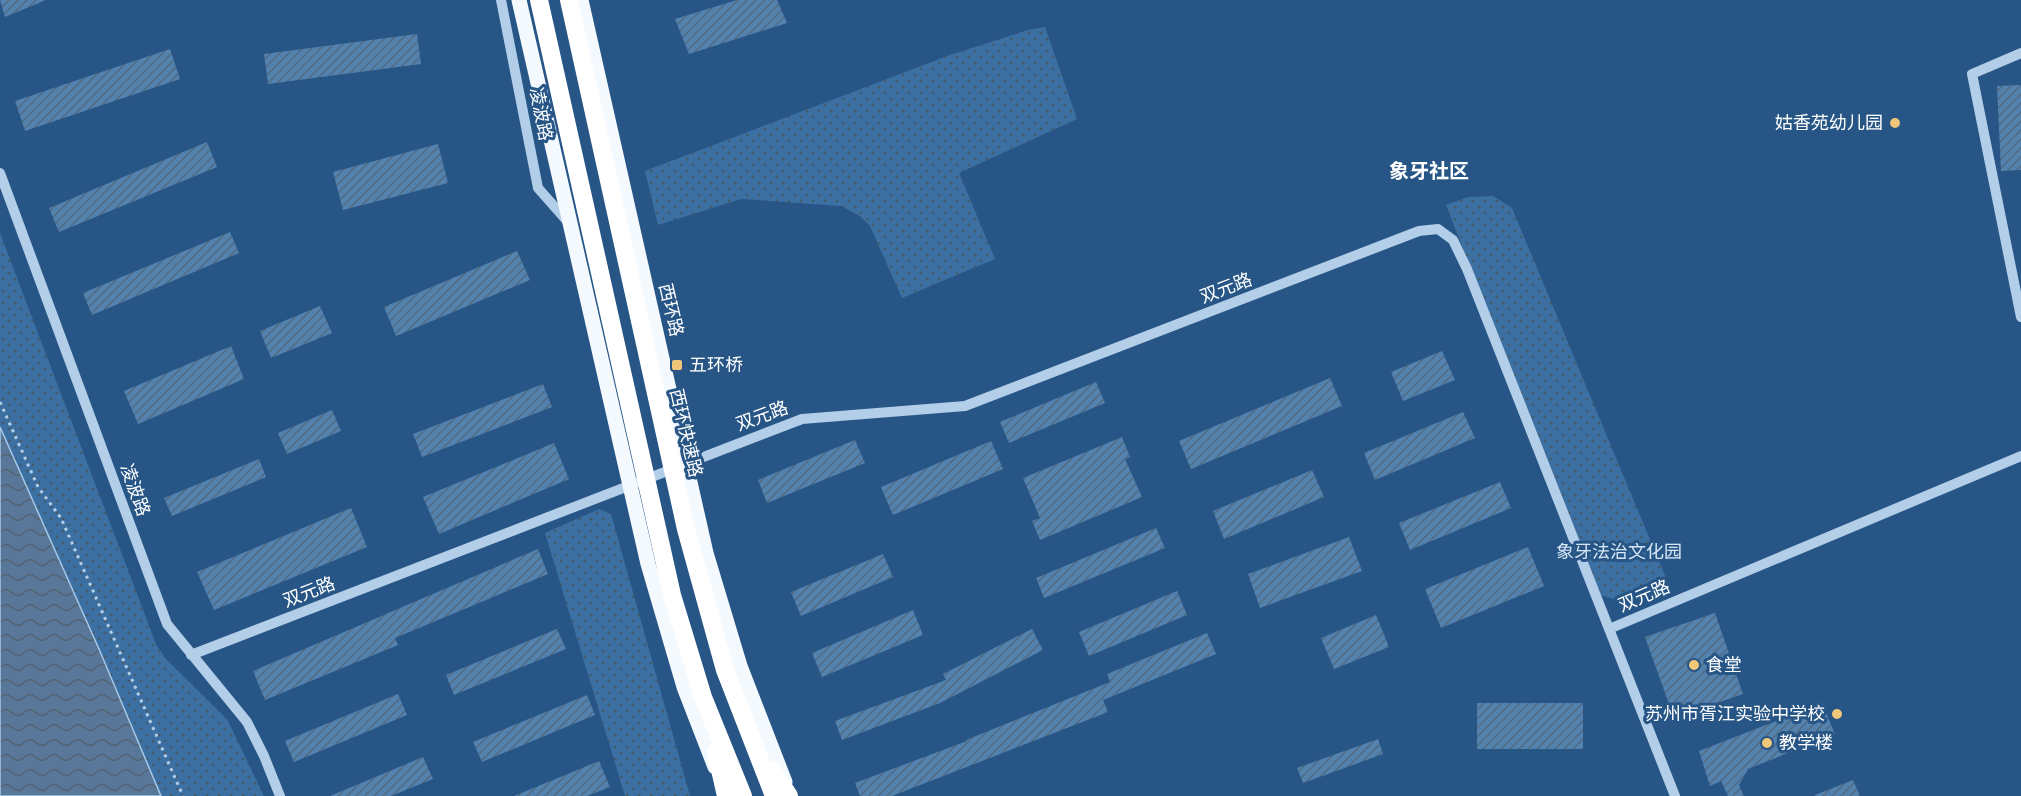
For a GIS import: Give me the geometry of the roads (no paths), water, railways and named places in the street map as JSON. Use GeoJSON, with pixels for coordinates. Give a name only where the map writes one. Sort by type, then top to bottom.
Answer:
{"type":"FeatureCollection","features":[{"type":"Feature","properties":{"kind":"highway"},"geometry":{"type":"LineString","coordinates":[[539,0],[657,535],[672,595],[703,698],[726,796]]}},
{"type":"Feature","properties":{"kind":"highway","name":"西环快速路"},"geometry":{"type":"LineString","coordinates":[[569,0],[686,529],[725,670],[774,796]]}},
{"type":"Feature","properties":{"kind":"highway"},"geometry":{"type":"LineString","coordinates":[[703,698],[743,796]]}},
{"type":"Feature","properties":{"kind":"highway"},"geometry":{"type":"LineString","coordinates":[[747,729],[790,796]]}},
{"type":"Feature","properties":{"kind":"main road"},"geometry":{"type":"LineString","coordinates":[[519,0],[648,564],[684,687],[726,796]]}},
{"type":"Feature","properties":{"kind":"main road","name":"西环路"},"geometry":{"type":"LineString","coordinates":[[581,0],[706,553],[740,666],[790,796]]}},
{"type":"Feature","properties":{"kind":"street","name":"凌波路"},"geometry":{"type":"LineString","coordinates":[[501,0],[538,188],[571,224]]}},
{"type":"Feature","properties":{"kind":"street"},"geometry":{"type":"LineString","coordinates":[[2021,53],[1972,74],[2021,317]]}},
{"type":"Feature","properties":{"kind":"street","name":"凌波路"},"geometry":{"type":"LineString","coordinates":[[0,173],[167,624],[247,722],[280,796]]}},
{"type":"Feature","properties":{"kind":"street","name":"双元路"},"geometry":{"type":"LineString","coordinates":[[191,655],[630,486],[685,462],[802,419],[965,406],[1419,231],[1438,229],[1453,240],[1467,268],[1609,629],[2021,456]]}},
{"type":"Feature","properties":{"kind":"street"},"geometry":{"type":"LineString","coordinates":[[1609,629],[1675,796]]}},
{"type":"Feature","properties":{"kind":"water"},"geometry":{"type":"Polygon","coordinates":[[[0,427],[99,649],[161,796],[0,796],[0,427]]]}},
{"type":"Feature","properties":{"kind":"place","name":"姑香苑幼儿园"},"geometry":{"type":"Point","coordinates":[1895,123]}},
{"type":"Feature","properties":{"kind":"place","name":"五环桥"},"geometry":{"type":"Point","coordinates":[677,365]}},
{"type":"Feature","properties":{"kind":"place","name":"食堂"},"geometry":{"type":"Point","coordinates":[1694,665]}},
{"type":"Feature","properties":{"kind":"place","name":"苏州市胥江实验中学校"},"geometry":{"type":"Point","coordinates":[1837,714]}},
{"type":"Feature","properties":{"kind":"place","name":"教学楼"},"geometry":{"type":"Point","coordinates":[1767,743]}},
{"type":"Feature","properties":{"kind":"district","name":"象牙社区"},"geometry":{"type":"Point","coordinates":[1429,171]}},
{"type":"Feature","properties":{"kind":"park label","name":"象牙法治文化园"},"geometry":{"type":"Point","coordinates":[1619,552]}}]}
